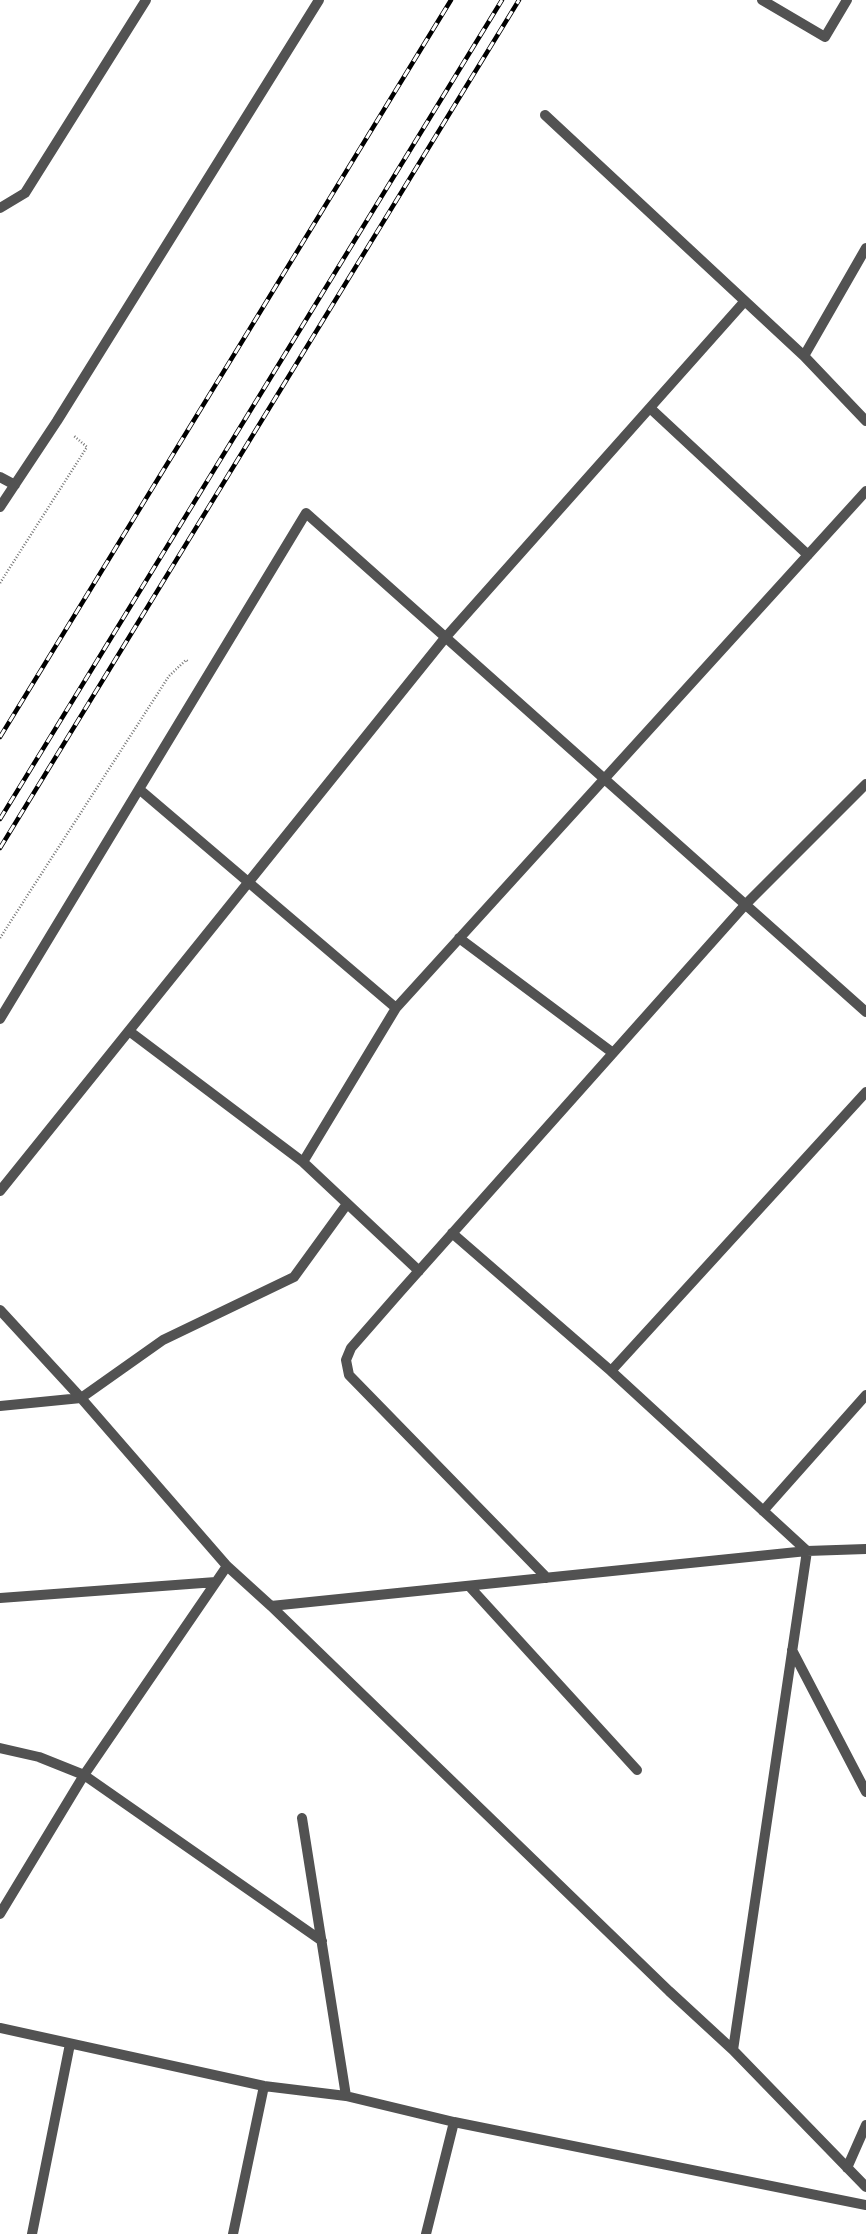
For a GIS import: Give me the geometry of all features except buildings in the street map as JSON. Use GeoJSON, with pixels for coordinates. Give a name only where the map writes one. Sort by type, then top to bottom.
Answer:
{"type":"FeatureCollection","features":[{"type":"Feature","properties":{"kind":"street"},"geometry":{"type":"LineString","coordinates":[[0,208],[25,193],[146,0]]}},
{"type":"Feature","properties":{"kind":"street"},"geometry":{"type":"LineString","coordinates":[[0,507],[57,422],[318,0]]}},
{"type":"Feature","properties":{"kind":"street"},"geometry":{"type":"LineString","coordinates":[[762,0],[825,37],[847,0]]}},
{"type":"Feature","properties":{"kind":"street"},"geometry":{"type":"LineString","coordinates":[[545,115],[744,302],[804,356],[866,421]]}},
{"type":"Feature","properties":{"kind":"street"},"geometry":{"type":"LineString","coordinates":[[804,356],[866,248]]}},
{"type":"Feature","properties":{"kind":"street"},"geometry":{"type":"LineString","coordinates":[[0,1191],[445,638],[744,302]]}},
{"type":"Feature","properties":{"kind":"street"},"geometry":{"type":"LineString","coordinates":[[650,408],[808,554]]}},
{"type":"Feature","properties":{"kind":"street"},"geometry":{"type":"LineString","coordinates":[[0,477],[15,484]]}},
{"type":"Feature","properties":{"kind":"street"},"geometry":{"type":"LineString","coordinates":[[303,1162],[396,1008],[866,491]]}},
{"type":"Feature","properties":{"kind":"street"},"geometry":{"type":"LineString","coordinates":[[0,1019],[306,513],[866,1012]]}},
{"type":"Feature","properties":{"kind":"street"},"geometry":{"type":"LineString","coordinates":[[547,1578],[349,1375],[346,1360],[351,1348],[745,905],[866,784]]}},
{"type":"Feature","properties":{"kind":"street"},"geometry":{"type":"LineString","coordinates":[[140,789],[248,883],[396,1008]]}},
{"type":"Feature","properties":{"kind":"street"},"geometry":{"type":"LineString","coordinates":[[459,938],[612,1053]]}},
{"type":"Feature","properties":{"kind":"street"},"geometry":{"type":"LineString","coordinates":[[129,1031],[303,1162],[419,1271]]}},
{"type":"Feature","properties":{"kind":"street"},"geometry":{"type":"LineString","coordinates":[[611,1371],[866,1092]]}},
{"type":"Feature","properties":{"kind":"street"},"geometry":{"type":"LineString","coordinates":[[0,1406],[81,1398],[162,1340],[294,1277],[347,1204]]}},
{"type":"Feature","properties":{"kind":"street"},"geometry":{"type":"LineString","coordinates":[[452,1233],[611,1371],[807,1551]]}},
{"type":"Feature","properties":{"kind":"street"},"geometry":{"type":"LineString","coordinates":[[0,1310],[81,1398],[227,1566],[272,1606],[669,1991],[733,2050],[866,2187]]}},
{"type":"Feature","properties":{"kind":"street"},"geometry":{"type":"LineString","coordinates":[[763,1511],[866,1395]]}},
{"type":"Feature","properties":{"kind":"street"},"geometry":{"type":"LineString","coordinates":[[272,1606],[807,1551],[866,1549]]}},
{"type":"Feature","properties":{"kind":"street"},"geometry":{"type":"LineString","coordinates":[[733,2050],[807,1551]]}},
{"type":"Feature","properties":{"kind":"street"},"geometry":{"type":"LineString","coordinates":[[0,1914],[84,1775],[227,1566]]}},
{"type":"Feature","properties":{"kind":"street"},"geometry":{"type":"LineString","coordinates":[[0,1598],[216,1582]]}},
{"type":"Feature","properties":{"kind":"street"},"geometry":{"type":"LineString","coordinates":[[469,1586],[637,1770]]}},
{"type":"Feature","properties":{"kind":"street"},"geometry":{"type":"LineString","coordinates":[[792,1650],[866,1792]]}},
{"type":"Feature","properties":{"kind":"street"},"geometry":{"type":"LineString","coordinates":[[0,1748],[39,1757],[84,1775],[322,1941]]}},
{"type":"Feature","properties":{"kind":"street"},"geometry":{"type":"LineString","coordinates":[[302,1818],[346,2096]]}},
{"type":"Feature","properties":{"kind":"street"},"geometry":{"type":"LineString","coordinates":[[0,2028],[264,2086],[346,2096],[454,2122],[866,2205]]}},
{"type":"Feature","properties":{"kind":"street"},"geometry":{"type":"LineString","coordinates":[[32,2234],[70,2044]]}},
{"type":"Feature","properties":{"kind":"street"},"geometry":{"type":"LineString","coordinates":[[233,2234],[264,2086]]}},
{"type":"Feature","properties":{"kind":"street"},"geometry":{"type":"LineString","coordinates":[[426,2234],[454,2122]]}},
{"type":"Feature","properties":{"kind":"street"},"geometry":{"type":"LineString","coordinates":[[847,2168],[866,2125]]}},
{"type":"Feature","properties":{"kind":"path"},"geometry":{"type":"LineString","coordinates":[[0,583],[87,447]]}},
{"type":"Feature","properties":{"kind":"path"},"geometry":{"type":"LineString","coordinates":[[0,938],[169,676]]}},
{"type":"Feature","properties":{"kind":"railway"},"geometry":{"type":"LineString","coordinates":[[0,737],[451,0]]}},
{"type":"Feature","properties":{"kind":"railway"},"geometry":{"type":"LineString","coordinates":[[0,819],[502,0]]}},
{"type":"Feature","properties":{"kind":"railway"},"geometry":{"type":"LineString","coordinates":[[0,848],[519,0]]}}]}
